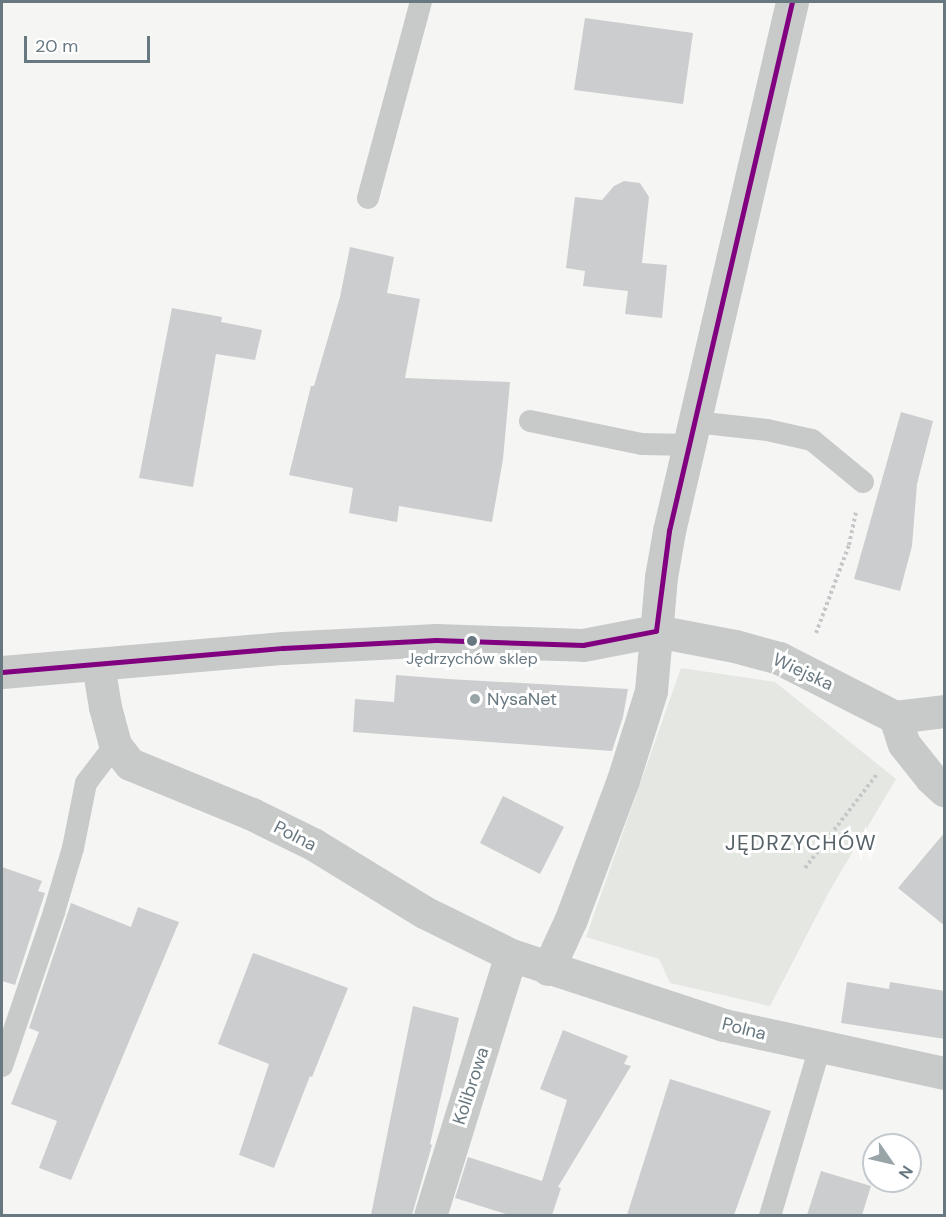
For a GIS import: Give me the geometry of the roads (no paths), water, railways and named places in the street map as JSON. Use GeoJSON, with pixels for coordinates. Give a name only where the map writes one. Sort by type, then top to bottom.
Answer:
{"type":"FeatureCollection","features":[{"type":"Feature","properties":{"kind":"street"},"geometry":{"type":"LineString","coordinates":[[548,969],[571,919],[626,769],[651,691],[661,577],[792,2]]}},
{"type":"Feature","properties":{"kind":"street","name":"Wiejska"},"geometry":{"type":"LineString","coordinates":[[2,672],[283,648],[436,640],[583,645],[656,631],[735,646],[779,658],[802,669],[900,731]]}},
{"type":"Feature","properties":{"kind":"street","name":"Polna"},"geometry":{"type":"LineString","coordinates":[[98,664],[105,707],[116,745],[130,764],[252,814],[303,839],[424,912],[511,955],[724,1025],[945,1073]]}},
{"type":"Feature","properties":{"kind":"street"},"geometry":{"type":"LineString","coordinates":[[945,711],[900,731],[931,778],[945,790]]}},
{"type":"Feature","properties":{"kind":"street","name":"Kolibrowa"},"geometry":{"type":"LineString","coordinates":[[430,1215],[511,955]]}},
{"type":"Feature","properties":{"kind":"lane"},"geometry":{"type":"LineString","coordinates":[[368,198],[421,2]]}},
{"type":"Feature","properties":{"kind":"lane"},"geometry":{"type":"LineString","coordinates":[[530,421],[642,444],[693,434],[767,430],[812,440],[863,482]]}},
{"type":"Feature","properties":{"kind":"lane"},"geometry":{"type":"LineString","coordinates":[[2,1066],[73,848],[86,783],[116,745]]}},
{"type":"Feature","properties":{"kind":"lane"},"geometry":{"type":"LineString","coordinates":[[770,1215],[820,1047]]}},
{"type":"Feature","properties":{"kind":"place","name":"Jędrzychów sklep"},"geometry":{"type":"Point","coordinates":[472,641]}},
{"type":"Feature","properties":{"kind":"place","name":"NysaNet"},"geometry":{"type":"Point","coordinates":[475,699]}},
{"type":"Feature","properties":{"kind":"district","name":"JĘDRZYCHÓW"},"geometry":{"type":"Point","coordinates":[801,843]}}]}
